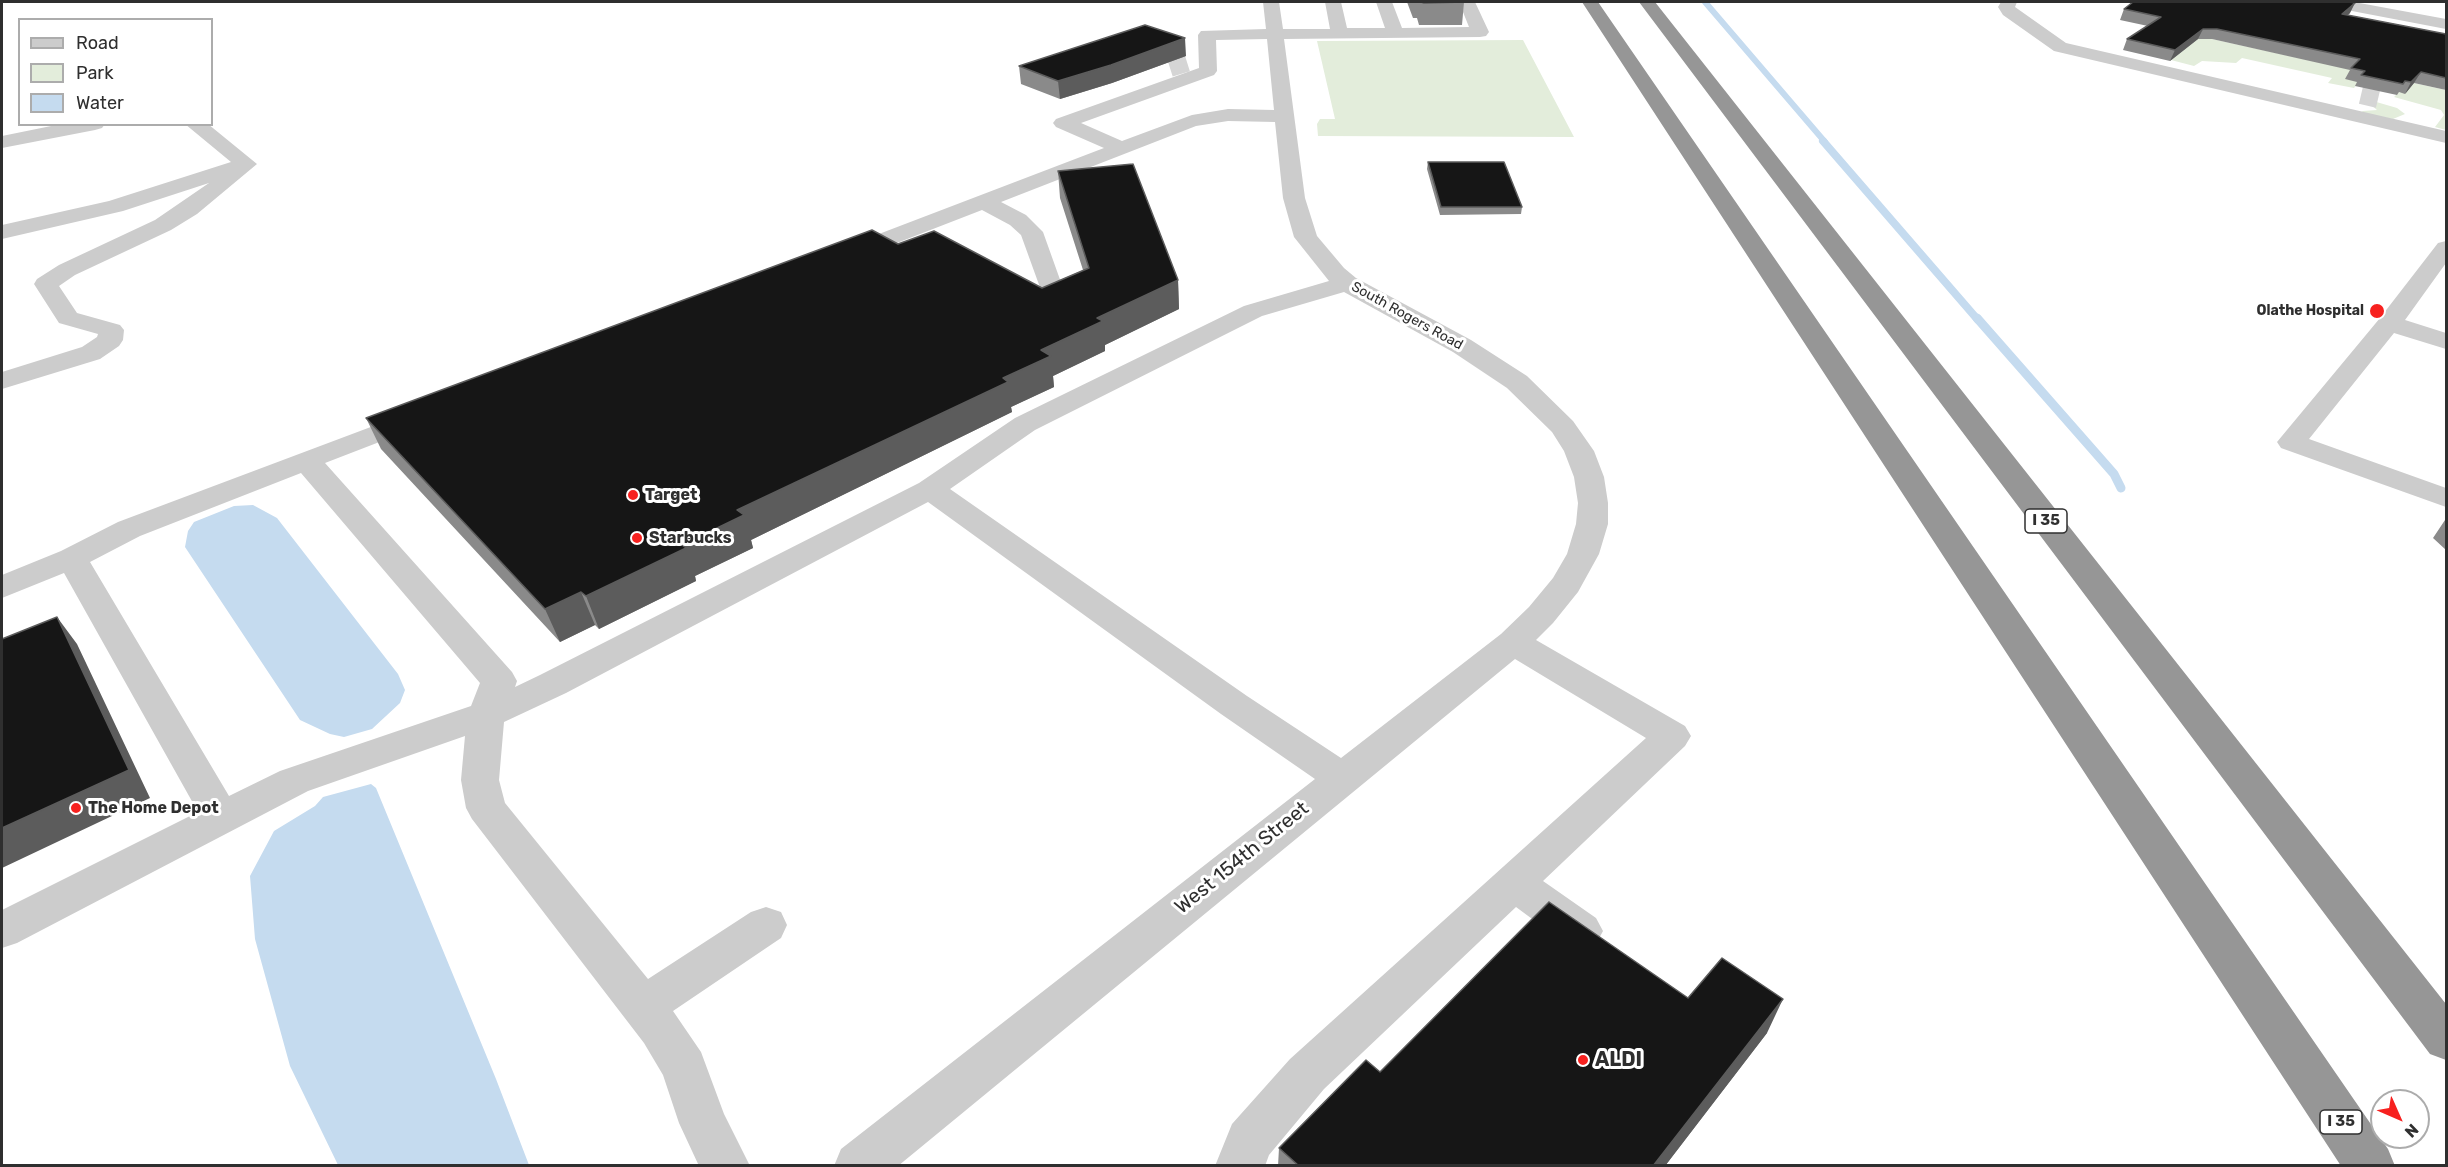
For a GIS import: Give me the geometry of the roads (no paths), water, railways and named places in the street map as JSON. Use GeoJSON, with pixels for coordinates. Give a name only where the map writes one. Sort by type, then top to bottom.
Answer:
{"type":"FeatureCollection","features":[{"type":"Feature","properties":{"kind":"highway","name":"I 35"},"geometry":{"type":"LineString","coordinates":[[1590,2],[2370,1166]]}},
{"type":"Feature","properties":{"kind":"highway","name":"I 35"},"geometry":{"type":"LineString","coordinates":[[1647,2],[2446,1039]]}},
{"type":"Feature","properties":{"kind":"highway"},"geometry":{"type":"LineString","coordinates":[[2311,1078],[2359,1166]]}},
{"type":"Feature","properties":{"kind":"street","name":"South Rogers Road"},"geometry":{"type":"LineString","coordinates":[[1271,2],[1294,198],[1306,237],[1335,273],[1347,283],[1462,346],[1516,382],[1541,404],[1563,427],[1580,451],[1589,477],[1593,502],[1592,524]]}},
{"type":"Feature","properties":{"kind":"street"},"geometry":{"type":"LineString","coordinates":[[1333,2],[1339,33]]}},
{"type":"Feature","properties":{"kind":"street"},"geometry":{"type":"LineString","coordinates":[[1384,2],[1395,33]]}},
{"type":"Feature","properties":{"kind":"street"},"geometry":{"type":"LineString","coordinates":[[1122,148],[1063,123],[1172,76],[1208,71],[1207,35],[1480,32],[1467,2]]}},
{"type":"Feature","properties":{"kind":"street"},"geometry":{"type":"LineString","coordinates":[[2009,2],[2006,8],[2009,11],[2060,48],[2446,138]]}},
{"type":"Feature","properties":{"kind":"street"},"geometry":{"type":"LineString","coordinates":[[2331,2],[2385,19],[2446,24]]}},
{"type":"Feature","properties":{"kind":"street"},"geometry":{"type":"LineString","coordinates":[[1189,62],[1208,58]]}},
{"type":"Feature","properties":{"kind":"street"},"geometry":{"type":"LineString","coordinates":[[2192,79],[2212,64]]}},
{"type":"Feature","properties":{"kind":"street"},"geometry":{"type":"LineString","coordinates":[[2409,128],[2421,113]]}},
{"type":"Feature","properties":{"kind":"street"},"geometry":{"type":"LineString","coordinates":[[828,261],[1192,121],[1211,117],[1283,116]]}},
{"type":"Feature","properties":{"kind":"street"},"geometry":{"type":"LineString","coordinates":[[2,142],[85,126]]}},
{"type":"Feature","properties":{"kind":"street"},"geometry":{"type":"LineString","coordinates":[[198,126],[247,164]]}},
{"type":"Feature","properties":{"kind":"street"},"geometry":{"type":"LineString","coordinates":[[2,232],[115,206],[247,164]]}},
{"type":"Feature","properties":{"kind":"street"},"geometry":{"type":"LineString","coordinates":[[2,381],[91,352],[110,340],[111,330],[68,318],[46,284],[67,270],[163,225],[189,209],[247,164]]}},
{"type":"Feature","properties":{"kind":"street"},"geometry":{"type":"LineString","coordinates":[[983,202],[1018,220],[1032,232],[1051,288]]}},
{"type":"Feature","properties":{"kind":"street"},"geometry":{"type":"LineString","coordinates":[[2446,248],[2389,323],[2292,442],[2446,498]]}},
{"type":"Feature","properties":{"kind":"street"},"geometry":{"type":"LineString","coordinates":[[2,930],[294,781],[486,715],[563,679],[930,489],[1025,424],[1253,311],[1347,283]]}},
{"type":"Feature","properties":{"kind":"street"},"geometry":{"type":"LineString","coordinates":[[2389,323],[2446,341]]}},
{"type":"Feature","properties":{"kind":"street"},"geometry":{"type":"LineString","coordinates":[[2,587],[72,558],[129,529],[439,409]]}},
{"type":"Feature","properties":{"kind":"street"},"geometry":{"type":"LineString","coordinates":[[306,460],[499,681],[486,715],[480,780],[486,808],[660,1029],[684,1067],[703,1123],[725,1166]]}},
{"type":"Feature","properties":{"kind":"street"},"geometry":{"type":"LineString","coordinates":[[930,489],[1234,705],[1342,778]]}},
{"type":"Feature","properties":{"kind":"street","name":"West 154th Street"},"geometry":{"type":"LineString","coordinates":[[859,1166],[1513,642],[1541,615],[1566,584],[1583,554],[1592,524]]}},
{"type":"Feature","properties":{"kind":"street"},"geometry":{"type":"LineString","coordinates":[[72,558],[221,817]]}},
{"type":"Feature","properties":{"kind":"street"},"geometry":{"type":"LineString","coordinates":[[1240,1166],[1249,1141],[1307,1074],[1672,736],[1513,642]]}},
{"type":"Feature","properties":{"kind":"street"},"geometry":{"type":"LineString","coordinates":[[1514,883],[1609,951]]}},
{"type":"Feature","properties":{"kind":"street"},"geometry":{"type":"LineString","coordinates":[[643,1007],[766,925]]}},
{"type":"Feature","properties":{"kind":"water"},"geometry":{"type":"Polygon","coordinates":[[[253,505],[277,518],[398,674],[405,690],[400,703],[372,729],[344,737],[330,734],[300,720],[185,547],[188,531],[194,522],[234,506],[253,505]]]}},
{"type":"Feature","properties":{"kind":"water"},"geometry":{"type":"Polygon","coordinates":[[[371,784],[376,788],[529,1165],[338,1165],[290,1066],[255,939],[250,876],[274,831],[315,806],[323,797],[371,784]]]}},
{"type":"Feature","properties":{"kind":"waterway"},"geometry":{"type":"LineString","coordinates":[[1705,2],[1825,142]]}},
{"type":"Feature","properties":{"kind":"waterway"},"geometry":{"type":"LineString","coordinates":[[1823,141],[1978,320]]}},
{"type":"Feature","properties":{"kind":"waterway"},"geometry":{"type":"LineString","coordinates":[[1977,318],[2114,474],[2121,488]]}},
{"type":"Feature","properties":{"kind":"tunnel"},"geometry":{"type":"LineString","coordinates":[[1170,68],[1189,62]]}},
{"type":"Feature","properties":{"kind":"tunnel"},"geometry":{"type":"LineString","coordinates":[[2361,95],[2378,99]]}},
{"type":"Feature","properties":{"kind":"place","name":"Olathe Hospital"},"geometry":{"type":"Point","coordinates":[2377,311]}},
{"type":"Feature","properties":{"kind":"place","name":"Target"},"geometry":{"type":"Point","coordinates":[633,495]}},
{"type":"Feature","properties":{"kind":"place","name":"Starbucks"},"geometry":{"type":"Point","coordinates":[637,538]}},
{"type":"Feature","properties":{"kind":"place","name":"The Home Depot"},"geometry":{"type":"Point","coordinates":[76,808]}},
{"type":"Feature","properties":{"kind":"place","name":"ALDI"},"geometry":{"type":"Point","coordinates":[1583,1060]}}]}
